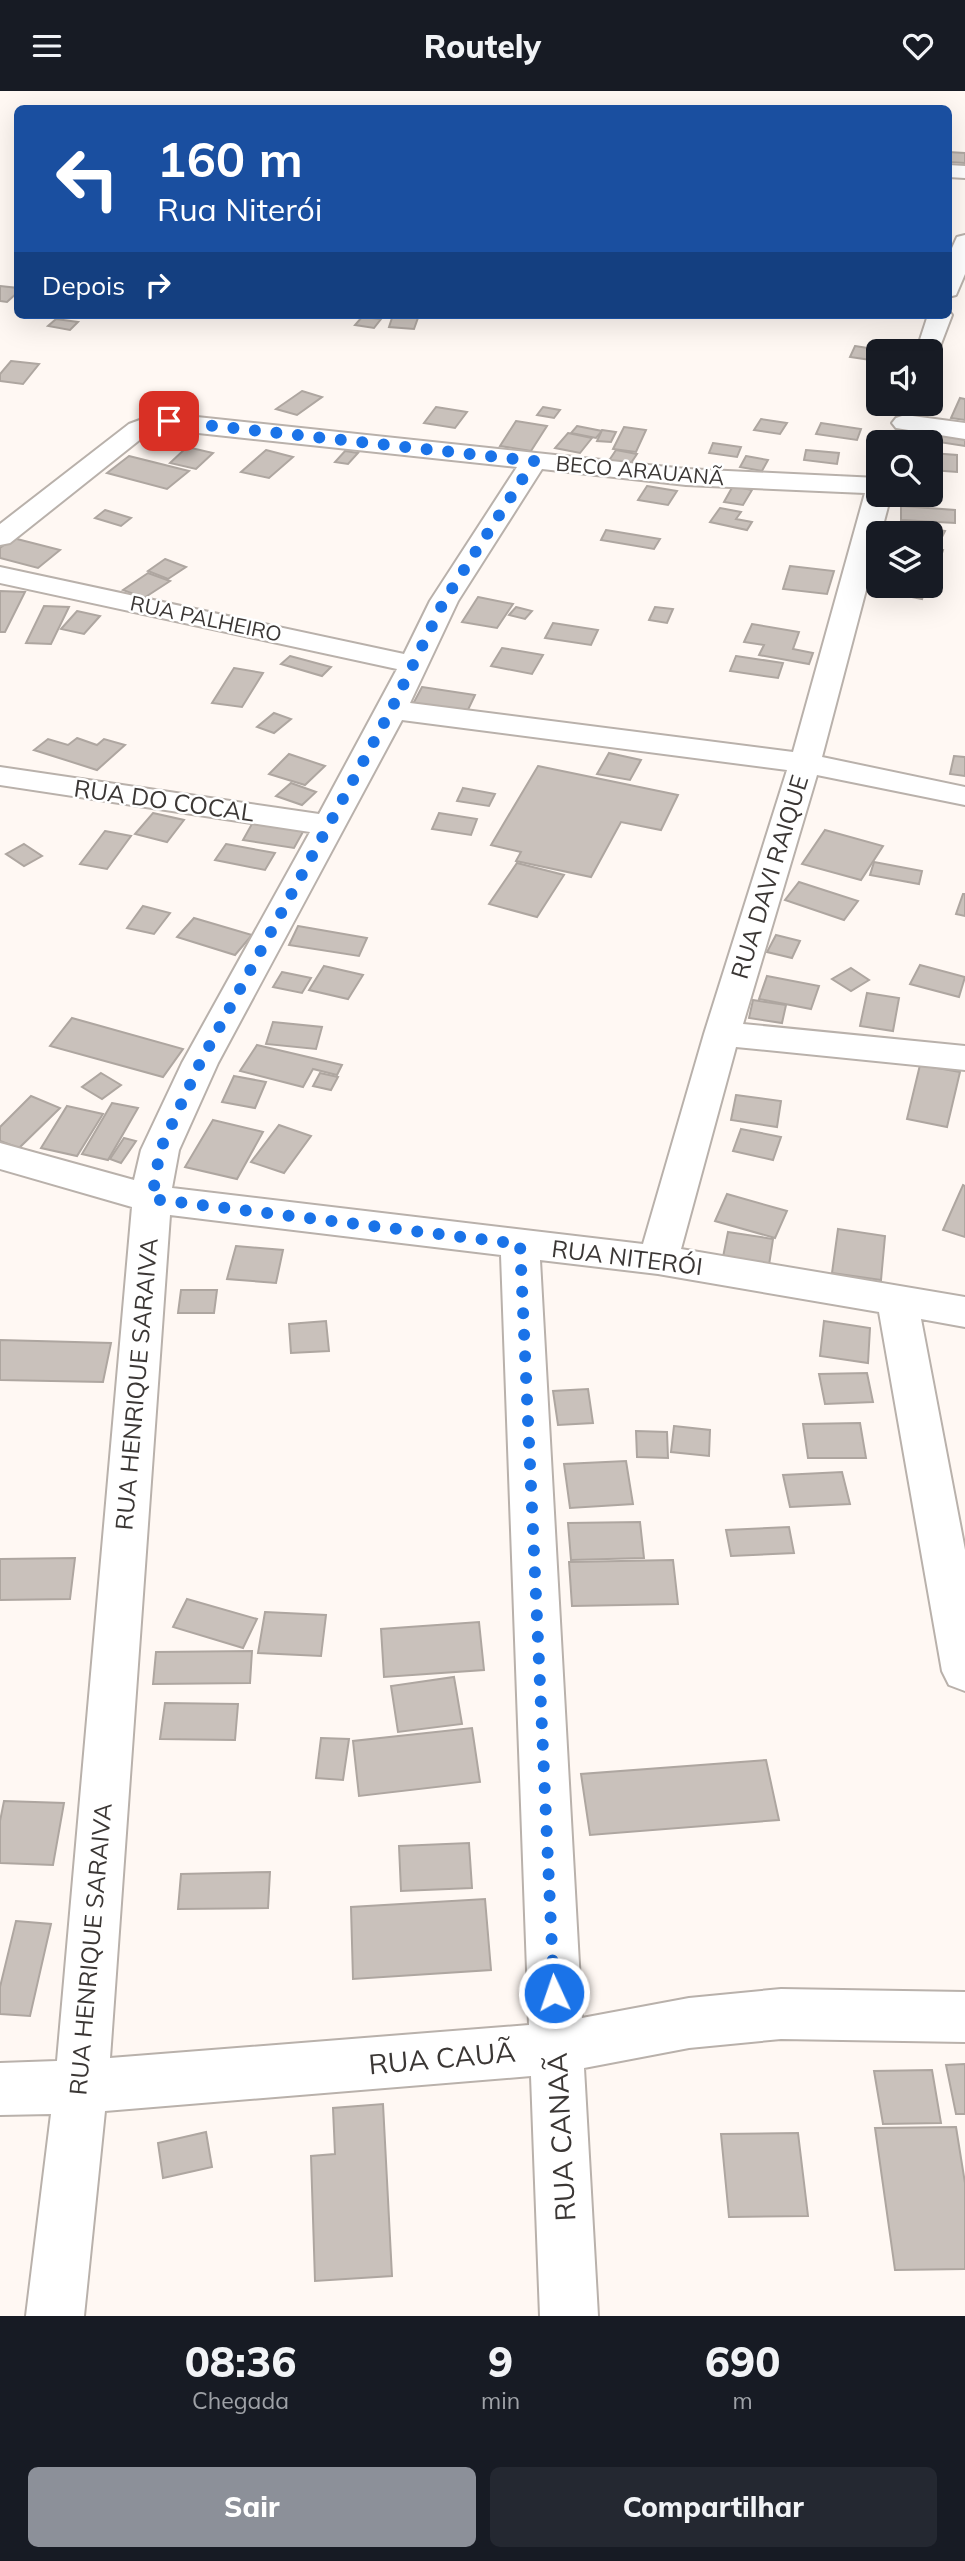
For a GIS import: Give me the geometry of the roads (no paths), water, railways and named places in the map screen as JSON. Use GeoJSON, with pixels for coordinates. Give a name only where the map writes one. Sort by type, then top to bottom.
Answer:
{"type":"FeatureCollection","features":[{"type":"Feature","properties":{"kind":"street"},"geometry":{"type":"LineString","coordinates":[[952,279],[965,242]]}},
{"type":"Feature","properties":{"kind":"street"},"geometry":{"type":"LineString","coordinates":[[932,339],[939,319]]}},
{"type":"Feature","properties":{"kind":"street","name":"BECO ARAUANÃ"},"geometry":{"type":"LineString","coordinates":[[0,537],[138,429],[152,422],[686,477],[866,485]]}},
{"type":"Feature","properties":{"kind":"street"},"geometry":{"type":"LineString","coordinates":[[904,423],[965,431]]}},
{"type":"Feature","properties":{"kind":"street","name":"RUA HENRIQUE SARAIVA"},"geometry":{"type":"LineString","coordinates":[[55,2316],[81,2087],[152,1199],[160,1150],[200,1063],[391,710],[444,601],[534,461]]}},
{"type":"Feature","properties":{"kind":"street","name":"RUA DAVI RAIQUE"},"geometry":{"type":"LineString","coordinates":[[658,1260],[722,1034],[805,763],[874,507]]}},
{"type":"Feature","properties":{"kind":"street","name":"RUA PALHEIRO"},"geometry":{"type":"LineString","coordinates":[[0,575],[412,664]]}},
{"type":"Feature","properties":{"kind":"street"},"geometry":{"type":"LineString","coordinates":[[391,710],[805,763],[965,796]]}},
{"type":"Feature","properties":{"kind":"street","name":"RUA DO COCAL"},"geometry":{"type":"LineString","coordinates":[[0,776],[328,825]]}},
{"type":"Feature","properties":{"kind":"street"},"geometry":{"type":"LineString","coordinates":[[722,1034],[965,1058]]}},
{"type":"Feature","properties":{"kind":"street","name":"RUA NITERÓI"},"geometry":{"type":"LineString","coordinates":[[0,1156],[152,1199],[658,1260],[965,1312]]}},
{"type":"Feature","properties":{"kind":"street","name":"RUA CANAÃ"},"geometry":{"type":"LineString","coordinates":[[520,1244],[569,2316]]}},
{"type":"Feature","properties":{"kind":"street"},"geometry":{"type":"LineString","coordinates":[[897,1301],[965,1671]]}},
{"type":"Feature","properties":{"kind":"street","name":"RUA CAUÃ"},"geometry":{"type":"LineString","coordinates":[[0,2089],[81,2087],[557,2048],[689,2023],[781,2014],[965,2017]]}}]}
